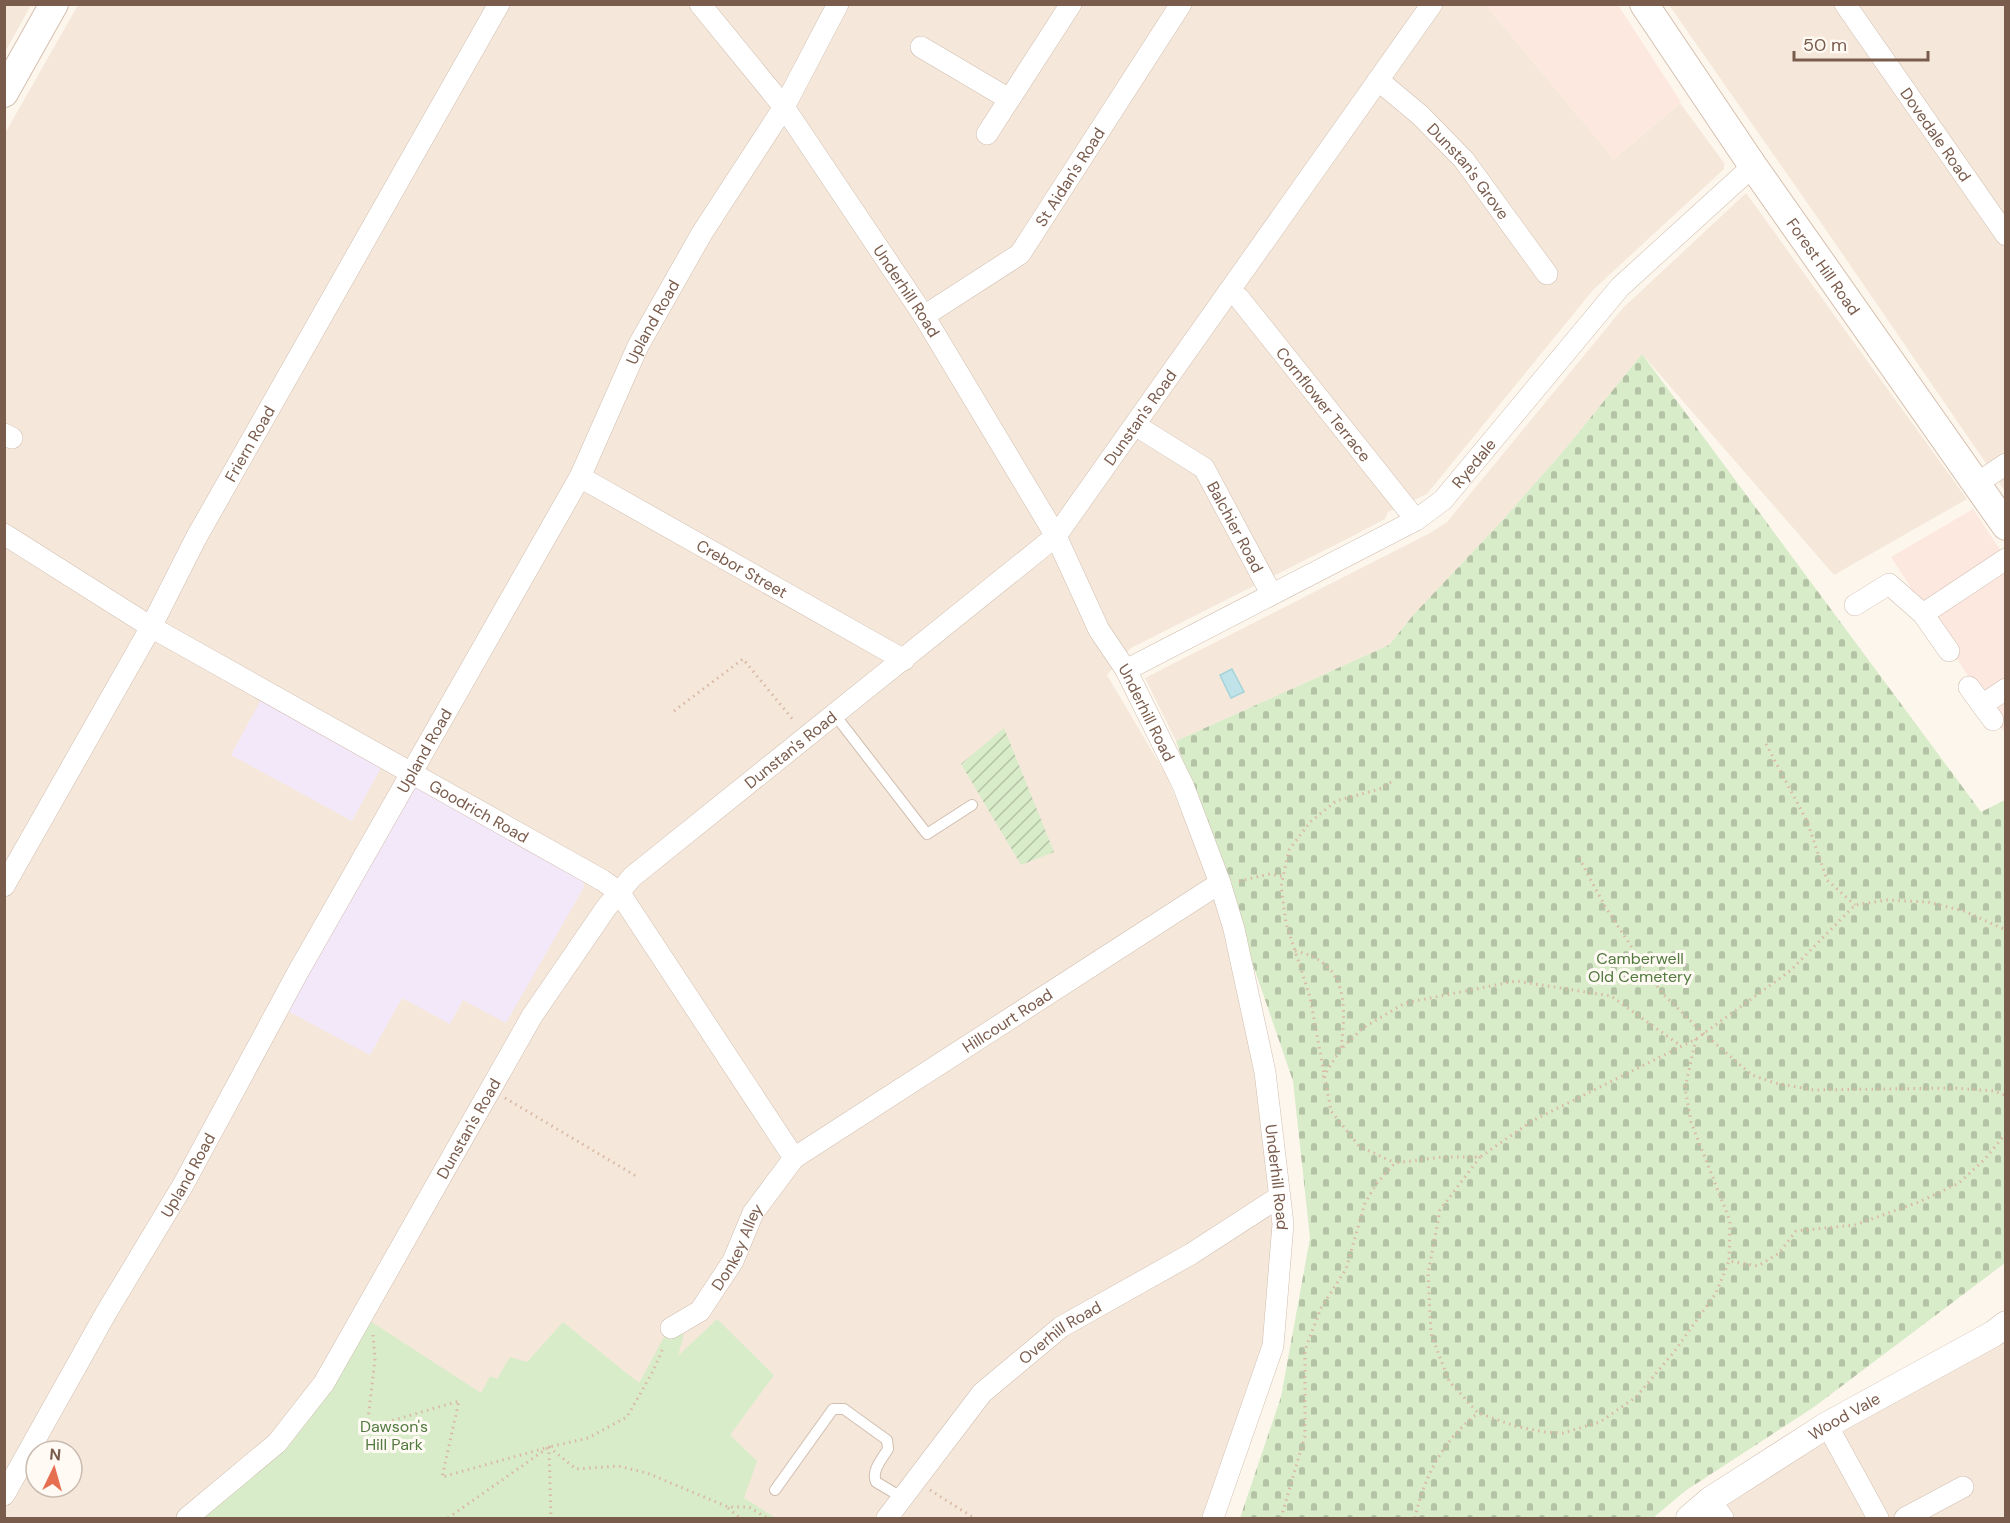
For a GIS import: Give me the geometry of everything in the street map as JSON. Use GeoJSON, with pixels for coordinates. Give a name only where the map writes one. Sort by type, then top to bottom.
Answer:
{"type":"FeatureCollection","features":[{"type":"Feature","properties":{"kind":"main road"},"geometry":{"type":"LineString","coordinates":[[4,93],[54,4]]}},
{"type":"Feature","properties":{"kind":"main road","name":"Forest Hill Road"},"geometry":{"type":"LineString","coordinates":[[1644,4],[1753,166],[2006,526]]}},
{"type":"Feature","properties":{"kind":"street","name":"Friern Road"},"geometry":{"type":"LineString","coordinates":[[4,886],[151,627],[196,538],[499,4]]}},
{"type":"Feature","properties":{"kind":"street","name":"Underhill Road"},"geometry":{"type":"LineString","coordinates":[[700,4],[784,107],[924,316],[1056,536],[1099,630],[1125,670],[1183,785],[1220,883],[1234,929],[1264,1072],[1283,1224],[1272,1346],[1213,1518]]}},
{"type":"Feature","properties":{"kind":"street","name":"Upland Road"},"geometry":{"type":"LineString","coordinates":[[4,1495],[106,1313],[183,1185],[411,773],[580,477],[638,346],[702,233],[784,107],[838,4]]}},
{"type":"Feature","properties":{"kind":"street"},"geometry":{"type":"LineString","coordinates":[[987,134],[1071,4]]}},
{"type":"Feature","properties":{"kind":"street","name":"St Aidan's Road"},"geometry":{"type":"LineString","coordinates":[[924,316],[1020,254],[1181,4]]}},
{"type":"Feature","properties":{"kind":"street","name":"Dunstan's Road"},"geometry":{"type":"LineString","coordinates":[[187,1518],[277,1443],[324,1383],[532,1016],[619,892],[632,877],[1056,536],[1432,4]]}},
{"type":"Feature","properties":{"kind":"street","name":"Dovedale Road"},"geometry":{"type":"LineString","coordinates":[[1845,4],[2006,235]]}},
{"type":"Feature","properties":{"kind":"street"},"geometry":{"type":"LineString","coordinates":[[921,47],[1009,99]]}},
{"type":"Feature","properties":{"kind":"street","name":"Dunstan's Grove"},"geometry":{"type":"LineString","coordinates":[[1378,80],[1420,115],[1464,160],[1547,274]]}},
{"type":"Feature","properties":{"kind":"street","name":"Ryedale"},"geometry":{"type":"LineString","coordinates":[[1125,670],[1416,520],[1443,500],[1620,286],[1753,166]]}},
{"type":"Feature","properties":{"kind":"street","name":"Cornflower Terrace"},"geometry":{"type":"LineString","coordinates":[[1229,291],[1239,298],[1416,520]]}},
{"type":"Feature","properties":{"kind":"street","name":"Balchier Road"},"geometry":{"type":"LineString","coordinates":[[1135,425],[1204,468],[1271,593]]}},
{"type":"Feature","properties":{"kind":"street"},"geometry":{"type":"LineString","coordinates":[[1976,484],[2006,464]]}},
{"type":"Feature","properties":{"kind":"street","name":"Crebor Street"},"geometry":{"type":"LineString","coordinates":[[580,477],[904,660]]}},
{"type":"Feature","properties":{"kind":"street","name":"Goodrich Road"},"geometry":{"type":"LineString","coordinates":[[4,534],[45,557],[151,627],[602,880],[619,892],[794,1158]]}},
{"type":"Feature","properties":{"kind":"street"},"geometry":{"type":"LineString","coordinates":[[1923,614],[2006,559]]}},
{"type":"Feature","properties":{"kind":"street"},"geometry":{"type":"LineString","coordinates":[[1855,605],[1889,584],[1923,614],[1949,651]]}},
{"type":"Feature","properties":{"kind":"street"},"geometry":{"type":"LineString","coordinates":[[1970,687],[1987,712],[2006,689]]}},
{"type":"Feature","properties":{"kind":"street","name":"Hillcourt Road"},"geometry":{"type":"LineString","coordinates":[[794,1158],[1220,883]]}},
{"type":"Feature","properties":{"kind":"street","name":"Donkey Alley"},"geometry":{"type":"LineString","coordinates":[[671,1328],[700,1311],[733,1262],[753,1212],[794,1158]]}},
{"type":"Feature","properties":{"kind":"street","name":"Overhill Road"},"geometry":{"type":"LineString","coordinates":[[887,1518],[982,1393],[1061,1327],[1191,1254],[1279,1197]]}},
{"type":"Feature","properties":{"kind":"street","name":"Wood Vale"},"geometry":{"type":"LineString","coordinates":[[1689,1518],[1717,1509],[1827,1425],[1993,1334],[2006,1324]]}},
{"type":"Feature","properties":{"kind":"street"},"geometry":{"type":"LineString","coordinates":[[1827,1425],[1878,1518]]}},
{"type":"Feature","properties":{"kind":"street"},"geometry":{"type":"LineString","coordinates":[[1905,1518],[1963,1487]]}},
{"type":"Feature","properties":{"kind":"lane"},"geometry":{"type":"LineString","coordinates":[[835,715],[927,834],[972,805]]}},
{"type":"Feature","properties":{"kind":"lane"},"geometry":{"type":"LineString","coordinates":[[775,1490],[833,1409],[844,1409],[887,1440],[888,1449],[874,1478],[876,1482],[903,1498]]}},
{"type":"Feature","properties":{"kind":"path"},"geometry":{"type":"LineString","coordinates":[[674,711],[743,659],[807,737]]}},
{"type":"Feature","properties":{"kind":"path"},"geometry":{"type":"LineString","coordinates":[[1766,744],[1807,821],[1827,880],[1855,905]]}},
{"type":"Feature","properties":{"kind":"path"},"geometry":{"type":"LineString","coordinates":[[1391,782],[1383,788],[1335,801],[1322,811],[1300,833],[1289,850],[1282,876],[1282,904],[1310,997],[1331,1112],[1359,1146],[1395,1163],[1442,1157],[1480,1157]]}},
{"type":"Feature","properties":{"kind":"path"},"geometry":{"type":"LineString","coordinates":[[1579,858],[1606,908],[1661,992],[1703,1033],[1752,1075],[1775,1083],[1814,1090],[1953,1088],[1995,1091],[2006,1096]]}},
{"type":"Feature","properties":{"kind":"path"},"geometry":{"type":"LineString","coordinates":[[1220,883],[1270,874],[1282,876]]}},
{"type":"Feature","properties":{"kind":"path"},"geometry":{"type":"LineString","coordinates":[[1696,1039],[1685,1088],[1691,1122],[1730,1221],[1729,1261],[1716,1293],[1674,1352],[1636,1397],[1600,1422],[1563,1433],[1544,1432],[1515,1426],[1478,1413],[1449,1381],[1431,1334],[1428,1274],[1440,1210],[1480,1157],[1532,1121],[1696,1039],[1790,971],[1855,905],[1887,900],[1928,902],[1964,911],[2006,930]]}},
{"type":"Feature","properties":{"kind":"path"},"geometry":{"type":"LineString","coordinates":[[1295,951],[1305,953],[1328,968],[1340,987],[1346,1011],[1341,1050]]}},
{"type":"Feature","properties":{"kind":"path"},"geometry":{"type":"LineString","coordinates":[[1323,1077],[1341,1050],[1363,1028],[1405,1003],[1516,981],[1611,996],[1681,1046]]}},
{"type":"Feature","properties":{"kind":"path"},"geometry":{"type":"LineString","coordinates":[[490,1090],[636,1176]]}},
{"type":"Feature","properties":{"kind":"path"},"geometry":{"type":"LineString","coordinates":[[1729,1261],[1758,1266],[1779,1253],[1796,1230],[1855,1225],[1919,1202],[1959,1183],[1985,1159],[2006,1133]]}},
{"type":"Feature","properties":{"kind":"path"},"geometry":{"type":"LineString","coordinates":[[1281,1518],[1305,1436],[1305,1350],[1321,1308],[1346,1269],[1365,1203],[1395,1163]]}},
{"type":"Feature","properties":{"kind":"path"},"geometry":{"type":"LineString","coordinates":[[364,1314],[375,1338],[367,1428],[459,1401],[442,1477],[588,1438],[627,1417],[653,1371],[671,1328]]}},
{"type":"Feature","properties":{"kind":"path"},"geometry":{"type":"LineString","coordinates":[[1415,1518],[1425,1485],[1442,1449],[1461,1426],[1478,1413]]}},
{"type":"Feature","properties":{"kind":"path"},"geometry":{"type":"LineString","coordinates":[[549,1448],[576,1469],[618,1466],[647,1473],[727,1507],[740,1518]]}},
{"type":"Feature","properties":{"kind":"path"},"geometry":{"type":"LineString","coordinates":[[448,1518],[549,1448]]}},
{"type":"Feature","properties":{"kind":"path"},"geometry":{"type":"LineString","coordinates":[[549,1448],[551,1518]]}},
{"type":"Feature","properties":{"kind":"path"},"geometry":{"type":"LineString","coordinates":[[915,1481],[974,1518]]}},
{"type":"Feature","properties":{"kind":"path"},"geometry":{"type":"LineString","coordinates":[[727,1507],[749,1507],[767,1518]]}},
{"type":"Feature","properties":{"kind":"shaded area"},"geometry":{"type":"Polygon","coordinates":[[[4,5],[31,5],[5,52],[4,5]]]}},
{"type":"Feature","properties":{"kind":"shaded area"},"geometry":{"type":"Polygon","coordinates":[[[78,5],[1486,5],[1614,159],[1680,103],[1724,163],[1724,169],[1593,290],[1427,494],[1388,512],[1385,519],[1347,539],[1131,648],[1107,675],[1166,775],[1206,872],[1222,917],[1259,1073],[1277,1227],[1267,1350],[1210,1518],[5,1518],[4,135],[78,5]]]}},
{"type":"Feature","properties":{"kind":"shaded area"},"geometry":{"type":"Polygon","coordinates":[[[1486,5],[1618,5],[1681,102],[1614,159],[1486,5]]]}},
{"type":"Feature","properties":{"kind":"shaded area"},"geometry":{"type":"Polygon","coordinates":[[[1669,5],[2005,5],[2005,491],[1824,227],[1669,5]]]}},
{"type":"Feature","properties":{"kind":"shaded area"},"geometry":{"type":"Polygon","coordinates":[[[1746,193],[1967,499],[1834,575],[1642,354],[1566,448],[1500,523],[1415,613],[1389,645],[1176,741],[1145,678],[1430,533],[1447,522],[1623,308],[1746,193]]]}},
{"type":"Feature","properties":{"kind":"shaded area"},"geometry":{"type":"Polygon","coordinates":[[[1973,509],[2005,557],[2005,733],[1891,557],[1973,509]]]}},
{"type":"Feature","properties":{"kind":"shaded area"},"geometry":{"type":"Polygon","coordinates":[[[262,698],[383,764],[352,821],[231,755],[262,698]]]}},
{"type":"Feature","properties":{"kind":"shaded area"},"geometry":{"type":"Polygon","coordinates":[[[414,783],[582,879],[584,887],[506,1023],[463,1000],[450,1024],[402,998],[370,1055],[282,1008],[414,783]]]}},
{"type":"Feature","properties":{"kind":"shaded area"},"geometry":{"type":"Polygon","coordinates":[[[2005,1336],[2005,1518],[1692,1518],[2005,1336]]]}},
{"type":"Feature","properties":{"kind":"green space","name":"Camberwell Old Cemetery"},"geometry":{"type":"Polygon","coordinates":[[[1642,354],[1981,812],[2005,800],[2005,1263],[1814,1407],[1685,1491],[1653,1518],[1240,1518],[1281,1397],[1310,1238],[1293,1081],[1176,741],[1389,645],[1415,613],[1500,523],[1566,448],[1642,354]]]}},
{"type":"Feature","properties":{"kind":"green space"},"geometry":{"type":"Polygon","coordinates":[[[1004,728],[1054,852],[1021,865],[961,764],[1004,728]]]}},
{"type":"Feature","properties":{"kind":"green space","name":"Dawson's Hill Park"},"geometry":{"type":"Polygon","coordinates":[[[367,1319],[481,1393],[490,1376],[497,1379],[510,1357],[527,1362],[563,1322],[639,1383],[670,1326],[684,1334],[678,1356],[717,1319],[774,1375],[730,1435],[757,1461],[744,1498],[776,1518],[178,1518],[270,1442],[367,1319]]]}},
{"type":"Feature","properties":{"kind":"water"},"geometry":{"type":"Polygon","coordinates":[[[1232,669],[1244,692],[1231,698],[1220,675],[1232,669]]]}}]}
